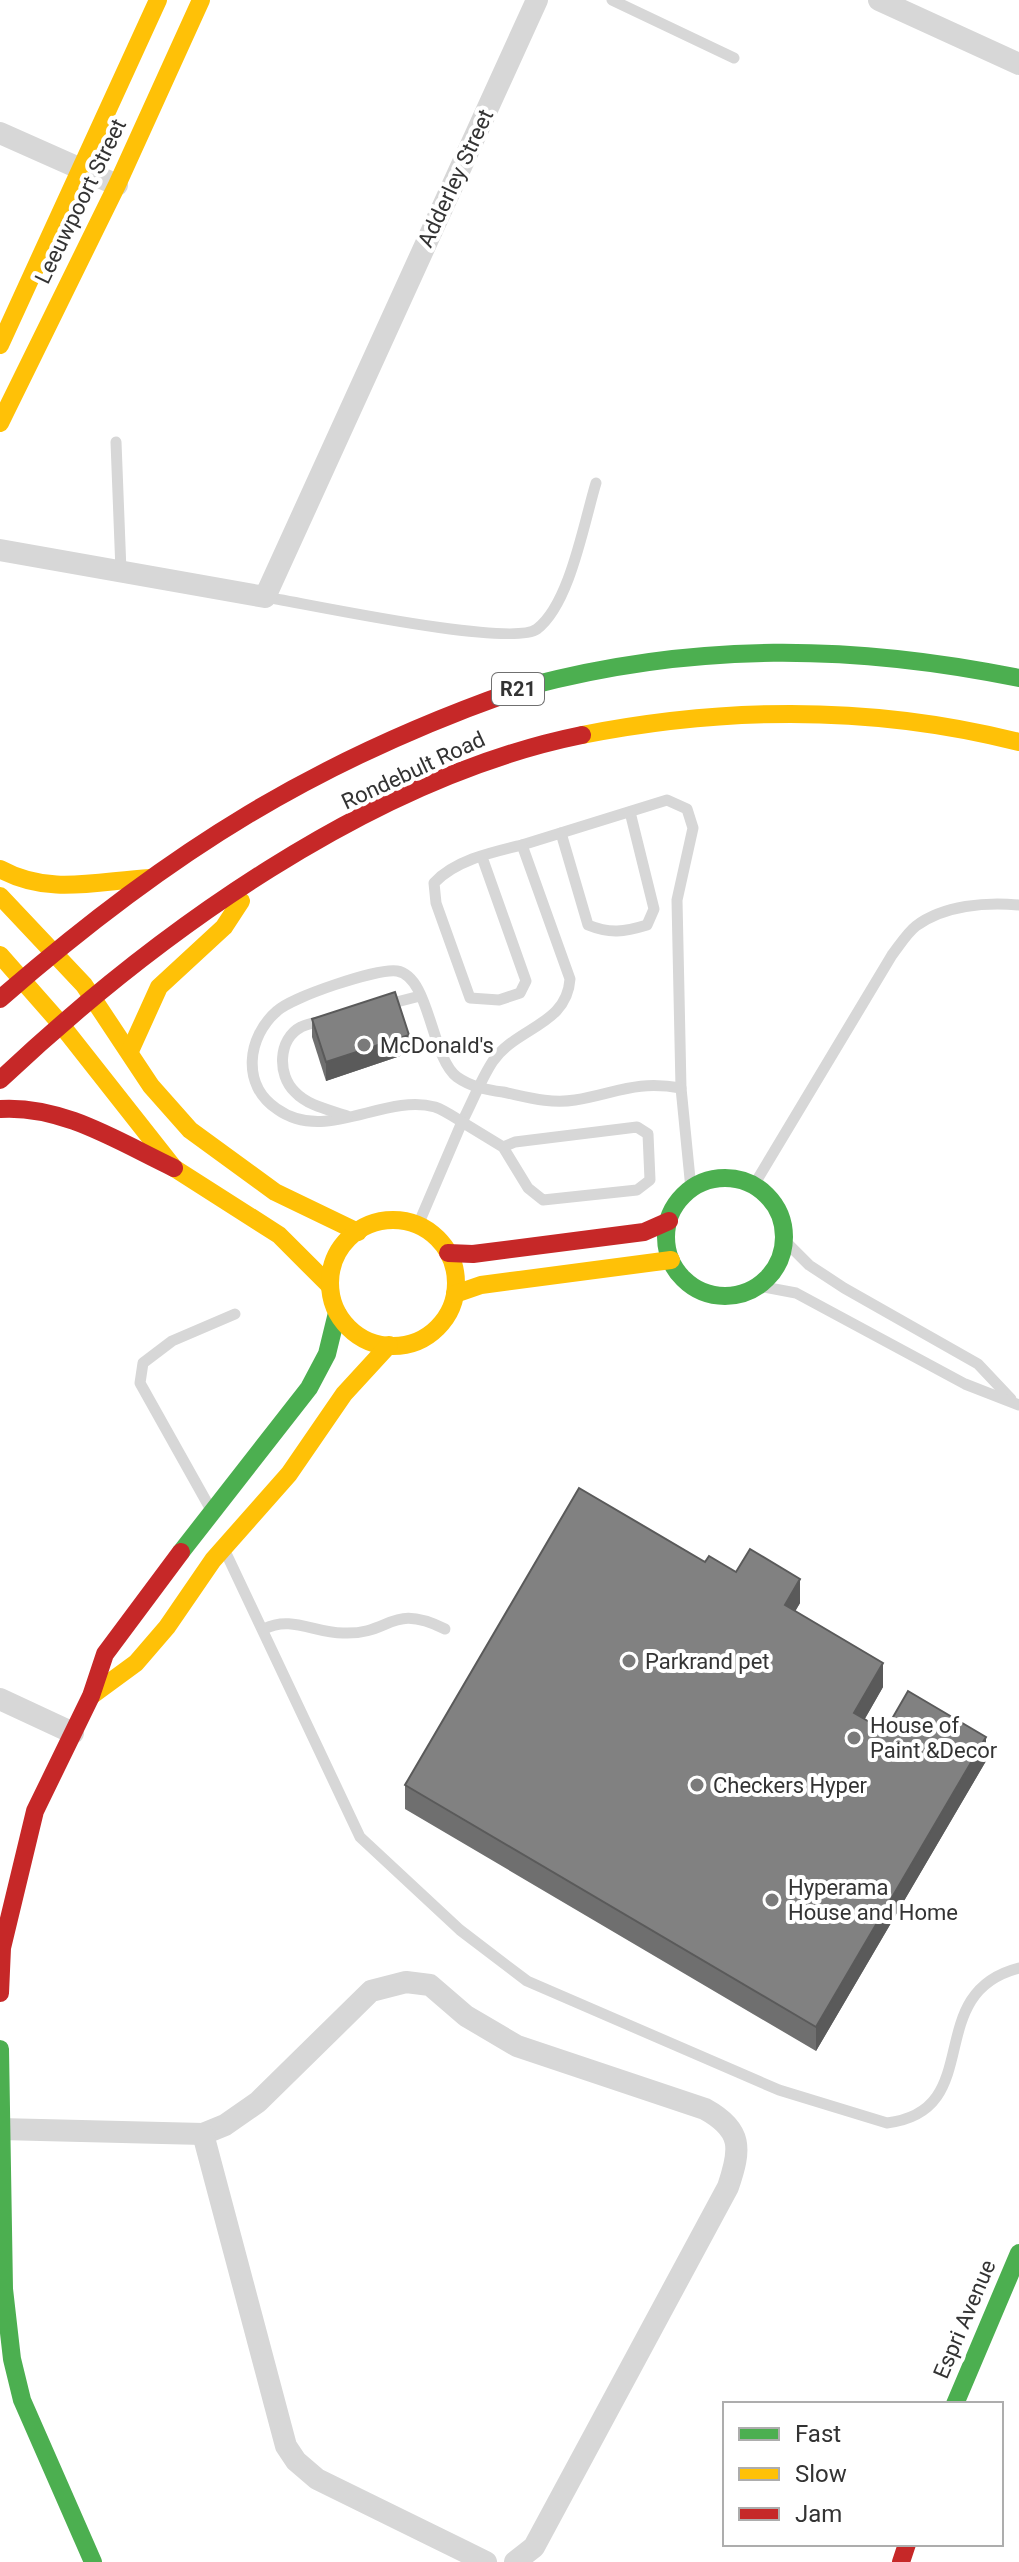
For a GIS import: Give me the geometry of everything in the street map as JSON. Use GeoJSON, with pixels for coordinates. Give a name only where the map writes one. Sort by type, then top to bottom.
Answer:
{"type":"FeatureCollection","features":[{"type":"Feature","properties":{"kind":"street","name":"Leeuwpoort Street"},"geometry":{"type":"LineString","coordinates":[[0,345],[158,0]]}},
{"type":"Feature","properties":{"kind":"street","name":"Leeuwpoort Street"},"geometry":{"type":"LineString","coordinates":[[0,423],[117,185],[201,0]]}},
{"type":"Feature","properties":{"kind":"street","name":"Adderley Street"},"geometry":{"type":"LineString","coordinates":[[265,597],[537,0]]}},
{"type":"Feature","properties":{"kind":"street"},"geometry":{"type":"LineString","coordinates":[[879,0],[1019,64]]}},
{"type":"Feature","properties":{"kind":"street"},"geometry":{"type":"LineString","coordinates":[[0,133],[117,185]]}},
{"type":"Feature","properties":{"kind":"street"},"geometry":{"type":"LineString","coordinates":[[0,550],[265,597]]}},
{"type":"Feature","properties":{"kind":"street","name":"Rondebult Road"},"geometry":{"type":"LineString","coordinates":[[0,999],[53,953],[150,878],[305,780],[386,739],[490,697],[618,663],[762,651],[838,653],[949,662],[1019,678]]}},
{"type":"Feature","properties":{"kind":"street","name":"Rondebult Road"},"geometry":{"type":"LineString","coordinates":[[0,1080],[59,1022],[169,938],[252,883],[317,842],[423,788],[505,755],[597,731],[771,711],[853,713],[918,721],[1019,742]]}},
{"type":"Feature","properties":{"kind":"street"},"geometry":{"type":"LineString","coordinates":[[0,869],[32,884],[56,888],[150,878]]}},
{"type":"Feature","properties":{"kind":"street"},"geometry":{"type":"LineString","coordinates":[[130,1051],[159,987],[224,927],[252,883]]}},
{"type":"Feature","properties":{"kind":"street"},"geometry":{"type":"LineString","coordinates":[[0,896],[94,997],[152,1087],[179,1120],[207,1144],[309,1213],[358,1232]]}},
{"type":"Feature","properties":{"kind":"street"},"geometry":{"type":"LineString","coordinates":[[0,955],[59,1022],[174,1168]]}},
{"type":"Feature","properties":{"kind":"street"},"geometry":{"type":"LineString","coordinates":[[0,1109],[21,1107],[60,1115],[174,1168],[279,1235],[330,1286]]}},
{"type":"Feature","properties":{"kind":"street"},"geometry":{"type":"LineString","coordinates":[[729,1178],[754,1185],[774,1203],[784,1227],[784,1240],[777,1266],[759,1286],[735,1296],[709,1294],[686,1281],[671,1260],[666,1234],[669,1221],[674,1208],[691,1189],[703,1182],[729,1178]]}},
{"type":"Feature","properties":{"kind":"street"},"geometry":{"type":"LineString","coordinates":[[390,1220],[418,1225],[430,1232],[448,1253],[453,1266],[455,1294],[444,1320],[434,1330],[409,1344],[389,1345],[356,1334],[337,1313],[330,1286],[335,1258],[358,1232],[390,1220]]}},
{"type":"Feature","properties":{"kind":"street"},"geometry":{"type":"LineString","coordinates":[[448,1253],[473,1254],[644,1232],[669,1221]]}},
{"type":"Feature","properties":{"kind":"street"},"geometry":{"type":"LineString","coordinates":[[455,1294],[481,1285],[671,1260]]}},
{"type":"Feature","properties":{"kind":"street"},"geometry":{"type":"LineString","coordinates":[[0,1993],[2,1948],[27,1838],[40,1799],[91,1696],[105,1654],[214,1518],[309,1388],[327,1354],[337,1313]]}},
{"type":"Feature","properties":{"kind":"street"},"geometry":{"type":"LineString","coordinates":[[91,1696],[136,1663],[222,1542],[289,1474],[344,1394],[389,1345]]}},
{"type":"Feature","properties":{"kind":"street"},"geometry":{"type":"LineString","coordinates":[[0,1699],[73,1733]]}},
{"type":"Feature","properties":{"kind":"street"},"geometry":{"type":"LineString","coordinates":[[1,2129],[203,2134],[225,2125],[258,2102],[371,1991],[406,1982],[430,1985],[496,2037],[705,2109],[725,2120],[733,2131],[738,2147],[728,2187],[534,2547],[515,2562]]}},
{"type":"Feature","properties":{"kind":"street"},"geometry":{"type":"LineString","coordinates":[[0,2049],[4,2289],[12,2359],[22,2400],[93,2562]]}},
{"type":"Feature","properties":{"kind":"street"},"geometry":{"type":"LineString","coordinates":[[203,2134],[279,2424],[296,2461],[317,2479],[486,2562]]}},
{"type":"Feature","properties":{"kind":"street","name":"Espri Avenue"},"geometry":{"type":"LineString","coordinates":[[956,2402],[1019,2253]]}},
{"type":"Feature","properties":{"kind":"lane"},"geometry":{"type":"LineString","coordinates":[[612,0],[628,4],[734,58]]}},
{"type":"Feature","properties":{"kind":"lane"},"geometry":{"type":"LineString","coordinates":[[116,442],[121,571]]}},
{"type":"Feature","properties":{"kind":"lane"},"geometry":{"type":"LineString","coordinates":[[265,597],[454,629],[524,635],[535,630],[554,609],[596,483]]}},
{"type":"Feature","properties":{"kind":"lane"},"geometry":{"type":"LineString","coordinates":[[482,857],[526,981],[520,993],[484,1001],[470,998],[436,903],[434,883],[445,870],[482,857],[667,800],[687,809],[693,828],[677,900],[681,1088],[691,1189]]}},
{"type":"Feature","properties":{"kind":"lane"},"geometry":{"type":"LineString","coordinates":[[561,833],[588,925],[622,933],[647,925],[654,909],[630,812]]}},
{"type":"Feature","properties":{"kind":"lane"},"geometry":{"type":"LineString","coordinates":[[418,1225],[462,1122],[493,1061],[514,1040],[561,1009],[569,996],[570,979],[522,845]]}},
{"type":"Feature","properties":{"kind":"lane"},"geometry":{"type":"LineString","coordinates":[[754,1185],[892,955],[917,926],[956,909],[993,903],[1019,905]]}},
{"type":"Feature","properties":{"kind":"lane"},"geometry":{"type":"LineString","coordinates":[[503,1147],[515,1142],[637,1127],[648,1134],[650,1180],[637,1190],[543,1200],[528,1188],[503,1147],[437,1108],[418,1105],[308,1123],[274,1108],[259,1091],[252,1074],[251,1059],[263,1026],[278,1009],[293,1002],[374,973],[396,971],[407,974],[420,996],[444,1063],[456,1077],[480,1089],[541,1101],[573,1100],[634,1085],[681,1088]]}},
{"type":"Feature","properties":{"kind":"lane"},"geometry":{"type":"LineString","coordinates":[[375,1007],[420,996]]}},
{"type":"Feature","properties":{"kind":"lane"},"geometry":{"type":"LineString","coordinates":[[346,1015],[302,1026],[285,1044],[281,1060],[293,1091],[316,1105],[351,1117]]}},
{"type":"Feature","properties":{"kind":"lane"},"geometry":{"type":"LineString","coordinates":[[784,1240],[809,1265],[844,1288],[978,1364],[1017,1404]]}},
{"type":"Feature","properties":{"kind":"lane"},"geometry":{"type":"LineString","coordinates":[[759,1286],[796,1293],[965,1384],[1017,1404]]}},
{"type":"Feature","properties":{"kind":"lane"},"geometry":{"type":"LineString","coordinates":[[214,1518],[140,1383],[143,1363],[152,1355],[172,1341],[235,1314]]}},
{"type":"Feature","properties":{"kind":"lane"},"geometry":{"type":"LineString","coordinates":[[222,1542],[360,1837],[460,1930],[527,1981],[779,2090],[887,2123],[899,2121],[937,2099],[950,2075],[961,2017],[978,1987],[1001,1973],[1019,1968]]}},
{"type":"Feature","properties":{"kind":"lane"},"geometry":{"type":"LineString","coordinates":[[264,1629],[278,1622],[291,1622],[339,1634],[362,1633],[409,1616],[423,1618],[445,1629]]}},
{"type":"Feature","properties":{"kind":"building"},"geometry":{"type":"Polygon","coordinates":[[[395,992],[409,1035],[326,1062],[312,1019],[395,992]]]}},
{"type":"Feature","properties":{"kind":"building"},"geometry":{"type":"Polygon","coordinates":[[[579,1488],[705,1562],[709,1556],[736,1572],[750,1549],[800,1579],[785,1605],[883,1663],[854,1713],[885,1731],[908,1691],[986,1737],[816,2027],[405,1785],[579,1488]]]}},
{"type":"Feature","properties":{"kind":"traffic: fast"},"geometry":{"type":"LineString","coordinates":[[529,686],[652,661],[774,653],[895,659],[1019,678]]}},
{"type":"Feature","properties":{"kind":"traffic: fast"},"geometry":{"type":"LineString","coordinates":[[725,1178],[748,1182],[767,1195],[780,1214],[784,1237],[780,1260],[767,1279],[748,1292],[725,1296],[702,1292],[683,1279],[670,1260],[666,1237],[670,1214],[683,1195],[702,1182],[725,1178]]}},
{"type":"Feature","properties":{"kind":"traffic: fast"},"geometry":{"type":"LineString","coordinates":[[181,1552],[309,1388],[327,1354],[337,1313]]}},
{"type":"Feature","properties":{"kind":"traffic: fast"},"geometry":{"type":"LineString","coordinates":[[0,2049],[4,2289],[12,2359],[22,2400],[93,2562]]}},
{"type":"Feature","properties":{"kind":"traffic: fast"},"geometry":{"type":"LineString","coordinates":[[956,2402],[1019,2253]]}},
{"type":"Feature","properties":{"kind":"traffic: slow"},"geometry":{"type":"LineString","coordinates":[[0,345],[158,0]]}},
{"type":"Feature","properties":{"kind":"traffic: slow"},"geometry":{"type":"LineString","coordinates":[[0,423],[117,185],[201,0]]}},
{"type":"Feature","properties":{"kind":"traffic: slow"},"geometry":{"type":"LineString","coordinates":[[582,735],[692,719],[801,714],[910,721],[1019,742]]}},
{"type":"Feature","properties":{"kind":"traffic: slow"},"geometry":{"type":"LineString","coordinates":[[0,869],[18,877],[55,885],[150,878]]}},
{"type":"Feature","properties":{"kind":"traffic: slow"},"geometry":{"type":"LineString","coordinates":[[0,896],[84,985],[151,1086],[190,1130],[275,1192],[358,1232]]}},
{"type":"Feature","properties":{"kind":"traffic: slow"},"geometry":{"type":"LineString","coordinates":[[130,1051],[159,987],[224,927],[241,901]]}},
{"type":"Feature","properties":{"kind":"traffic: slow"},"geometry":{"type":"LineString","coordinates":[[0,955],[59,1022],[174,1168],[279,1235],[330,1286]]}},
{"type":"Feature","properties":{"kind":"traffic: slow"},"geometry":{"type":"LineString","coordinates":[[393,1220],[417,1225],[437,1239],[451,1259],[456,1283],[451,1307],[437,1327],[417,1341],[393,1346],[369,1341],[349,1327],[335,1307],[330,1283],[335,1259],[349,1239],[369,1225],[393,1220]]}},
{"type":"Feature","properties":{"kind":"traffic: slow"},"geometry":{"type":"LineString","coordinates":[[455,1294],[481,1285],[671,1260]]}},
{"type":"Feature","properties":{"kind":"traffic: slow"},"geometry":{"type":"LineString","coordinates":[[91,1696],[136,1663],[167,1627],[213,1560],[289,1474],[344,1394],[389,1345]]}},
{"type":"Feature","properties":{"kind":"traffic: jam"},"geometry":{"type":"LineString","coordinates":[[0,999],[124,898],[248,814],[381,745],[529,686]]}},
{"type":"Feature","properties":{"kind":"traffic: jam"},"geometry":{"type":"LineString","coordinates":[[0,1080],[127,971],[196,918],[270,869],[346,825],[423,787],[502,756],[582,735]]}},
{"type":"Feature","properties":{"kind":"traffic: jam"},"geometry":{"type":"LineString","coordinates":[[0,1109],[23,1109],[68,1119],[174,1168]]}},
{"type":"Feature","properties":{"kind":"traffic: jam"},"geometry":{"type":"LineString","coordinates":[[448,1253],[473,1254],[644,1232],[669,1221]]}},
{"type":"Feature","properties":{"kind":"traffic: jam"},"geometry":{"type":"LineString","coordinates":[[0,1993],[2,1948],[35,1811],[91,1696],[105,1654],[181,1552]]}},
{"type":"Feature","properties":{"kind":"traffic: jam"},"geometry":{"type":"LineString","coordinates":[[901,2562],[906,2546]]}},
{"type":"Feature","properties":{"kind":"place","name":"McDonald's"},"geometry":{"type":"Point","coordinates":[364,1045]}},
{"type":"Feature","properties":{"kind":"place","name":"Parkrand pet"},"geometry":{"type":"Point","coordinates":[629,1661]}},
{"type":"Feature","properties":{"kind":"place","name":"House of Paint &Decor"},"geometry":{"type":"Point","coordinates":[854,1738]}},
{"type":"Feature","properties":{"kind":"place","name":"Checkers Hyper"},"geometry":{"type":"Point","coordinates":[697,1785]}},
{"type":"Feature","properties":{"kind":"place","name":"Hyperama House and Home"},"geometry":{"type":"Point","coordinates":[772,1900]}}]}
